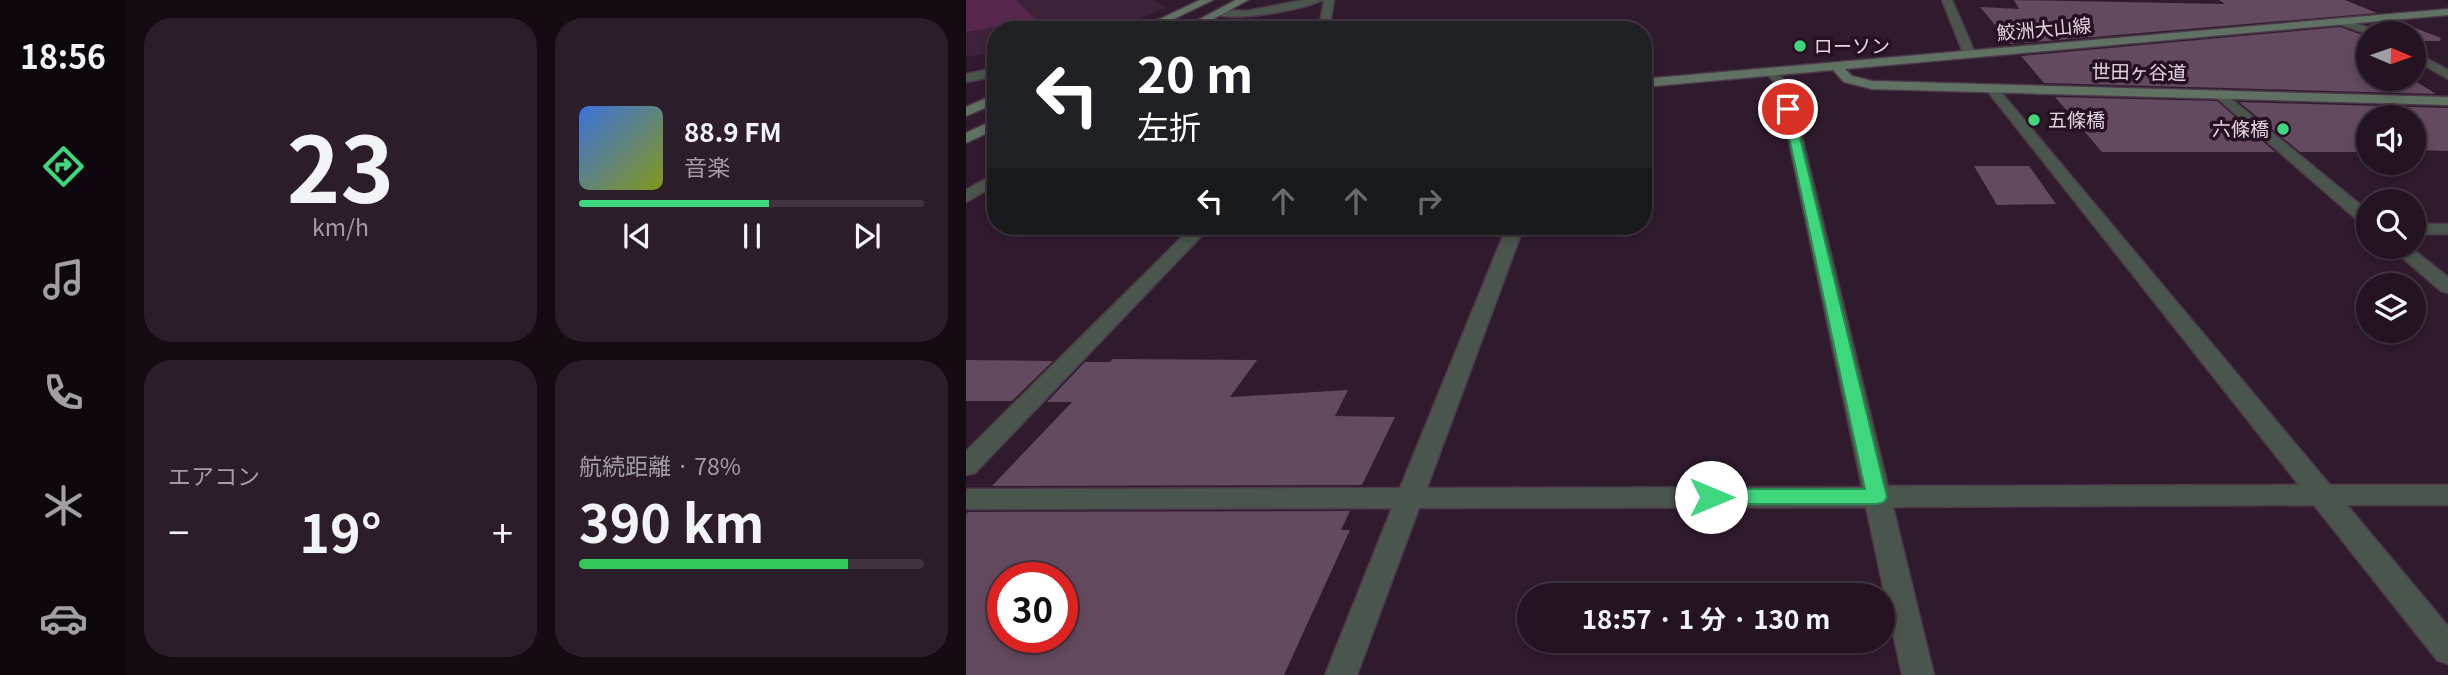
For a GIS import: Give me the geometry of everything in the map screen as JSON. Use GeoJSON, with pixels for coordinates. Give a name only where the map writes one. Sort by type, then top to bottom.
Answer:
{"type":"FeatureCollection","features":[{"type":"Feature","properties":{"kind":"main road"},"geometry":{"type":"LineString","coordinates":[[1162,21],[1208,0]]}},
{"type":"Feature","properties":{"kind":"main road"},"geometry":{"type":"LineString","coordinates":[[1202,21],[1243,0]]}},
{"type":"Feature","properties":{"kind":"main road","name":"鮫洲大山線"},"geometry":{"type":"LineString","coordinates":[[1652,82],[2448,12]]}},
{"type":"Feature","properties":{"kind":"main road","name":"世田ヶ谷道"},"geometry":{"type":"LineString","coordinates":[[1836,66],[1848,79],[1866,85],[2448,101]]}},
{"type":"Feature","properties":{"kind":"main road"},"geometry":{"type":"LineString","coordinates":[[966,112],[987,102]]}},
{"type":"Feature","properties":{"kind":"main road"},"geometry":{"type":"LineString","coordinates":[[966,140],[987,128]]}},
{"type":"Feature","properties":{"kind":"main road"},"geometry":{"type":"LineString","coordinates":[[966,140],[987,139]]}},
{"type":"Feature","properties":{"kind":"street"},"geometry":{"type":"LineString","coordinates":[[1218,13],[1247,14],[1317,0]]}},
{"type":"Feature","properties":{"kind":"street"},"geometry":{"type":"LineString","coordinates":[[1326,21],[1329,0]]}},
{"type":"Feature","properties":{"kind":"street"},"geometry":{"type":"LineString","coordinates":[[1947,0],[1970,55]]}},
{"type":"Feature","properties":{"kind":"street"},"geometry":{"type":"LineString","coordinates":[[2343,22],[2356,27]]}},
{"type":"Feature","properties":{"kind":"street"},"geometry":{"type":"LineString","coordinates":[[2426,62],[2448,75]]}},
{"type":"Feature","properties":{"kind":"street"},"geometry":{"type":"LineString","coordinates":[[1771,72],[1783,84],[1918,675]]}},
{"type":"Feature","properties":{"kind":"street"},"geometry":{"type":"LineString","coordinates":[[966,78],[987,74]]}},
{"type":"Feature","properties":{"kind":"street"},"geometry":{"type":"LineString","coordinates":[[1991,88],[2448,650]]}},
{"type":"Feature","properties":{"kind":"street"},"geometry":{"type":"LineString","coordinates":[[2220,94],[2356,210]]}},
{"type":"Feature","properties":{"kind":"street"},"geometry":{"type":"LineString","coordinates":[[966,197],[987,184]]}},
{"type":"Feature","properties":{"kind":"street"},"geometry":{"type":"LineString","coordinates":[[2426,229],[2448,229]]}},
{"type":"Feature","properties":{"kind":"street"},"geometry":{"type":"LineString","coordinates":[[966,466],[1193,235]]}},
{"type":"Feature","properties":{"kind":"street"},"geometry":{"type":"LineString","coordinates":[[1341,675],[1511,235]]}},
{"type":"Feature","properties":{"kind":"street"},"geometry":{"type":"LineString","coordinates":[[2414,259],[2448,287]]}},
{"type":"Feature","properties":{"kind":"street"},"geometry":{"type":"LineString","coordinates":[[966,499],[2448,495]]}},
{"type":"Feature","properties":{"kind":"shaded area"},"geometry":{"type":"Polygon","coordinates":[[[966,0],[1152,0],[1167,7],[1134,21],[987,21],[987,53],[966,57],[966,0]]]}},
{"type":"Feature","properties":{"kind":"shaded area"},"geometry":{"type":"Polygon","coordinates":[[[966,0],[1016,0],[1036,20],[987,21],[987,28],[966,32],[966,0]]]}},
{"type":"Feature","properties":{"kind":"building"},"geometry":{"type":"Polygon","coordinates":[[[2014,0],[2225,4],[2219,0],[2345,0],[2377,13],[2011,44],[1980,7],[2019,9],[2014,0]]]}},
{"type":"Feature","properties":{"kind":"building"},"geometry":{"type":"Polygon","coordinates":[[[2340,27],[2356,33],[2356,91],[2426,91],[2426,88],[2436,94],[2044,83],[2021,56],[2340,27]]]}},
{"type":"Feature","properties":{"kind":"building"},"geometry":{"type":"Polygon","coordinates":[[[2426,32],[2441,38],[2440,41],[2426,41],[2426,32]]]}},
{"type":"Feature","properties":{"kind":"building"},"geometry":{"type":"Polygon","coordinates":[[[2055,97],[2217,101],[2275,152],[2102,152],[2055,97]]]}},
{"type":"Feature","properties":{"kind":"building"},"geometry":{"type":"Polygon","coordinates":[[[2239,102],[2356,105],[2356,152],[2300,152],[2239,102]]]}},
{"type":"Feature","properties":{"kind":"building"},"geometry":{"type":"Polygon","coordinates":[[[2426,107],[2448,108],[2448,151],[2426,150],[2426,107]]]}},
{"type":"Feature","properties":{"kind":"building"},"geometry":{"type":"Polygon","coordinates":[[[1974,166],[2029,166],[2056,204],[1997,205],[1974,166]]]}},
{"type":"Feature","properties":{"kind":"building"},"geometry":{"type":"Polygon","coordinates":[[[1113,359],[1257,360],[1230,397],[1348,390],[1335,416],[1395,417],[1362,485],[992,486],[1072,402],[1047,402],[1085,362],[1110,362],[1113,359]]]}},
{"type":"Feature","properties":{"kind":"building"},"geometry":{"type":"Polygon","coordinates":[[[966,360],[1053,361],[1012,401],[966,401],[966,360]]]}},
{"type":"Feature","properties":{"kind":"building"},"geometry":{"type":"Polygon","coordinates":[[[1350,511],[1341,530],[1350,530],[1284,675],[966,675],[966,514],[1350,511]]]}},
{"type":"Feature","properties":{"kind":"place","name":"ローソン"},"geometry":{"type":"Point","coordinates":[1800,46]}},
{"type":"Feature","properties":{"kind":"place","name":"五條橋"},"geometry":{"type":"Point","coordinates":[2034,120]}},
{"type":"Feature","properties":{"kind":"place","name":"六條橋"},"geometry":{"type":"Point","coordinates":[2283,129]}},
{"type":"Feature","properties":{"kind":"route"},"geometry":{"type":"LineString","coordinates":[[1711,497],[1877,497],[1788,109]]}}]}
